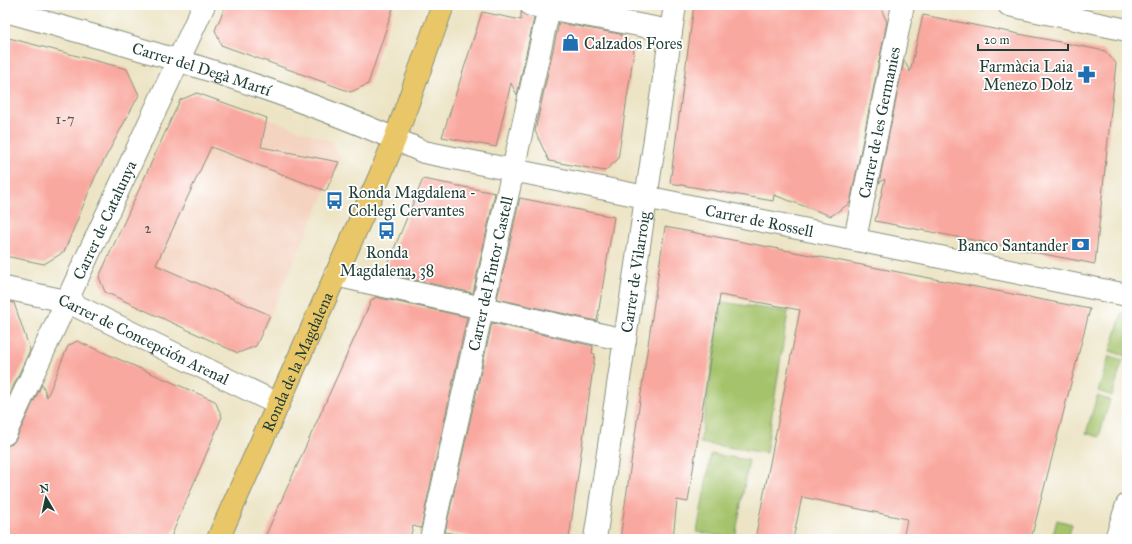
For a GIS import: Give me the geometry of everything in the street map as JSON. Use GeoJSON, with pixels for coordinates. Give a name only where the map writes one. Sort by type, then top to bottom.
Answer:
{"type":"FeatureCollection","features":[{"type":"Feature","properties":{"kind":"main road","name":"Ronda de la Magdalena"},"geometry":{"type":"LineString","coordinates":[[218,539],[395,139],[443,5]]}},
{"type":"Feature","properties":{"kind":"street","name":"Carrer de Catalunya"},"geometry":{"type":"LineString","coordinates":[[5,434],[204,5]]}},
{"type":"Feature","properties":{"kind":"street","name":"Carrer de Vilarroig"},"geometry":{"type":"LineString","coordinates":[[595,539],[675,5]]}},
{"type":"Feature","properties":{"kind":"street","name":"Carrer de les Germanies"},"geometry":{"type":"LineString","coordinates":[[855,239],[903,5]]}},
{"type":"Feature","properties":{"kind":"street"},"geometry":{"type":"LineString","coordinates":[[1009,5],[1127,30]]}},
{"type":"Feature","properties":{"kind":"street"},"geometry":{"type":"LineString","coordinates":[[540,7],[671,31]]}},
{"type":"Feature","properties":{"kind":"street","name":"Carrer del Pintor Castell"},"geometry":{"type":"LineString","coordinates":[[431,539],[513,170],[540,7]]}},
{"type":"Feature","properties":{"kind":"street","name":"Carrer del Degà Martí"},"geometry":{"type":"LineString","coordinates":[[5,11],[178,60],[337,116],[395,139]]}},
{"type":"Feature","properties":{"kind":"street","name":"Carrer de Rossell"},"geometry":{"type":"LineString","coordinates":[[395,139],[424,152],[1127,294]]}},
{"type":"Feature","properties":{"kind":"street"},"geometry":{"type":"LineString","coordinates":[[335,275],[625,340]]}},
{"type":"Feature","properties":{"kind":"street","name":"Carrer de Concepción Arenal"},"geometry":{"type":"LineString","coordinates":[[5,288],[66,301],[278,404]]}},
{"type":"Feature","properties":{"kind":"street"},"geometry":{"type":"LineString","coordinates":[[1116,539],[1127,505]]}},
{"type":"Feature","properties":{"kind":"shaded area"},"geometry":{"type":"Polygon","coordinates":[[[197,93],[333,142],[340,159],[256,346],[238,353],[105,292],[99,277],[180,100],[197,93]]]}},
{"type":"Feature","properties":{"kind":"green space"},"geometry":{"type":"Polygon","coordinates":[[[722,302],[788,312],[766,453],[700,443],[722,302]]]}},
{"type":"Feature","properties":{"kind":"green space"},"geometry":{"type":"Polygon","coordinates":[[[1122,313],[1127,315],[1127,349],[1125,356],[1110,351],[1122,313]]]}},
{"type":"Feature","properties":{"kind":"green space"},"geometry":{"type":"Polygon","coordinates":[[[1109,356],[1123,360],[1112,396],[1098,391],[1109,356]]]}},
{"type":"Feature","properties":{"kind":"green space"},"geometry":{"type":"Polygon","coordinates":[[[1097,396],[1110,400],[1099,437],[1086,433],[1097,396]]]}},
{"type":"Feature","properties":{"kind":"green space"},"geometry":{"type":"Polygon","coordinates":[[[711,454],[749,460],[735,538],[697,532],[711,454]]]}},
{"type":"Feature","properties":{"kind":"green space"},"geometry":{"type":"Polygon","coordinates":[[[1057,520],[1072,524],[1068,539],[1052,539],[1057,520]]]}},
{"type":"Feature","properties":{"kind":"building"},"geometry":{"type":"Polygon","coordinates":[[[226,5],[394,5],[368,84],[351,92],[221,45],[215,30],[226,5]]]}},
{"type":"Feature","properties":{"kind":"building"},"geometry":{"type":"Polygon","coordinates":[[[599,5],[624,5],[623,9],[599,5]]]}},
{"type":"Feature","properties":{"kind":"building"},"geometry":{"type":"Polygon","coordinates":[[[694,5],[879,5],[887,22],[850,203],[831,216],[774,195],[773,201],[670,183],[694,5]]]}},
{"type":"Feature","properties":{"kind":"building"},"geometry":{"type":"Polygon","coordinates":[[[482,12],[521,20],[521,12],[534,18],[517,95],[511,83],[496,147],[442,137],[482,12]]]}},
{"type":"Feature","properties":{"kind":"building"},"geometry":{"type":"Polygon","coordinates":[[[923,15],[1105,51],[1116,63],[1095,264],[875,221],[885,179],[879,183],[904,60],[910,72],[923,15]]]}},
{"type":"Feature","properties":{"kind":"building"},"geometry":{"type":"Polygon","coordinates":[[[559,23],[620,34],[634,51],[618,159],[605,171],[549,161],[535,131],[559,23]]]}},
{"type":"Feature","properties":{"kind":"building"},"geometry":{"type":"Polygon","coordinates":[[[5,37],[127,69],[139,95],[95,177],[64,252],[44,264],[5,256],[5,37]]]}},
{"type":"Feature","properties":{"kind":"building"},"geometry":{"type":"Polygon","coordinates":[[[197,93],[267,118],[261,147],[339,162],[326,191],[211,147],[156,265],[270,315],[256,346],[238,353],[105,292],[99,277],[180,100],[197,93]]]}},
{"type":"Feature","properties":{"kind":"building"},"geometry":{"type":"Polygon","coordinates":[[[423,179],[495,193],[473,293],[384,273],[423,179]]]}},
{"type":"Feature","properties":{"kind":"building"},"geometry":{"type":"Polygon","coordinates":[[[520,198],[614,217],[597,321],[497,299],[520,198]]]}},
{"type":"Feature","properties":{"kind":"building"},"geometry":{"type":"Polygon","coordinates":[[[665,227],[1090,309],[1031,539],[903,539],[907,519],[802,497],[793,539],[755,539],[800,310],[720,295],[688,502],[677,500],[673,539],[620,539],[665,227]]]}},
{"type":"Feature","properties":{"kind":"building"},"geometry":{"type":"Polygon","coordinates":[[[375,297],[467,317],[421,528],[413,526],[410,539],[264,539],[372,299],[375,297]]]}},
{"type":"Feature","properties":{"kind":"building"},"geometry":{"type":"Polygon","coordinates":[[[5,301],[14,303],[30,350],[5,404],[5,301]]]}},
{"type":"Feature","properties":{"kind":"building"},"geometry":{"type":"Polygon","coordinates":[[[492,323],[593,346],[592,353],[595,354],[569,539],[483,539],[445,532],[492,323]]]}},
{"type":"Feature","properties":{"kind":"building"},"geometry":{"type":"Polygon","coordinates":[[[77,341],[215,401],[222,417],[170,539],[5,539],[5,446],[12,444],[16,439],[42,384],[47,397],[68,346],[77,341]]]}},
{"type":"Feature","properties":{"kind":"place","name":"Calzados Fores"},"geometry":{"type":"Point","coordinates":[571,43]}},
{"type":"Feature","properties":{"kind":"place","name":"Farmàcia Laia Menezo Dolz"},"geometry":{"type":"Point","coordinates":[1086,75]}},
{"type":"Feature","properties":{"kind":"place","name":"Ronda Magdalena - Col·legi Cervantes"},"geometry":{"type":"Point","coordinates":[335,201]}},
{"type":"Feature","properties":{"kind":"place","name":"Ronda Magdalena, 38"},"geometry":{"type":"Point","coordinates":[387,231]}},
{"type":"Feature","properties":{"kind":"place","name":"Banco Santander"},"geometry":{"type":"Point","coordinates":[1081,245]}}]}
